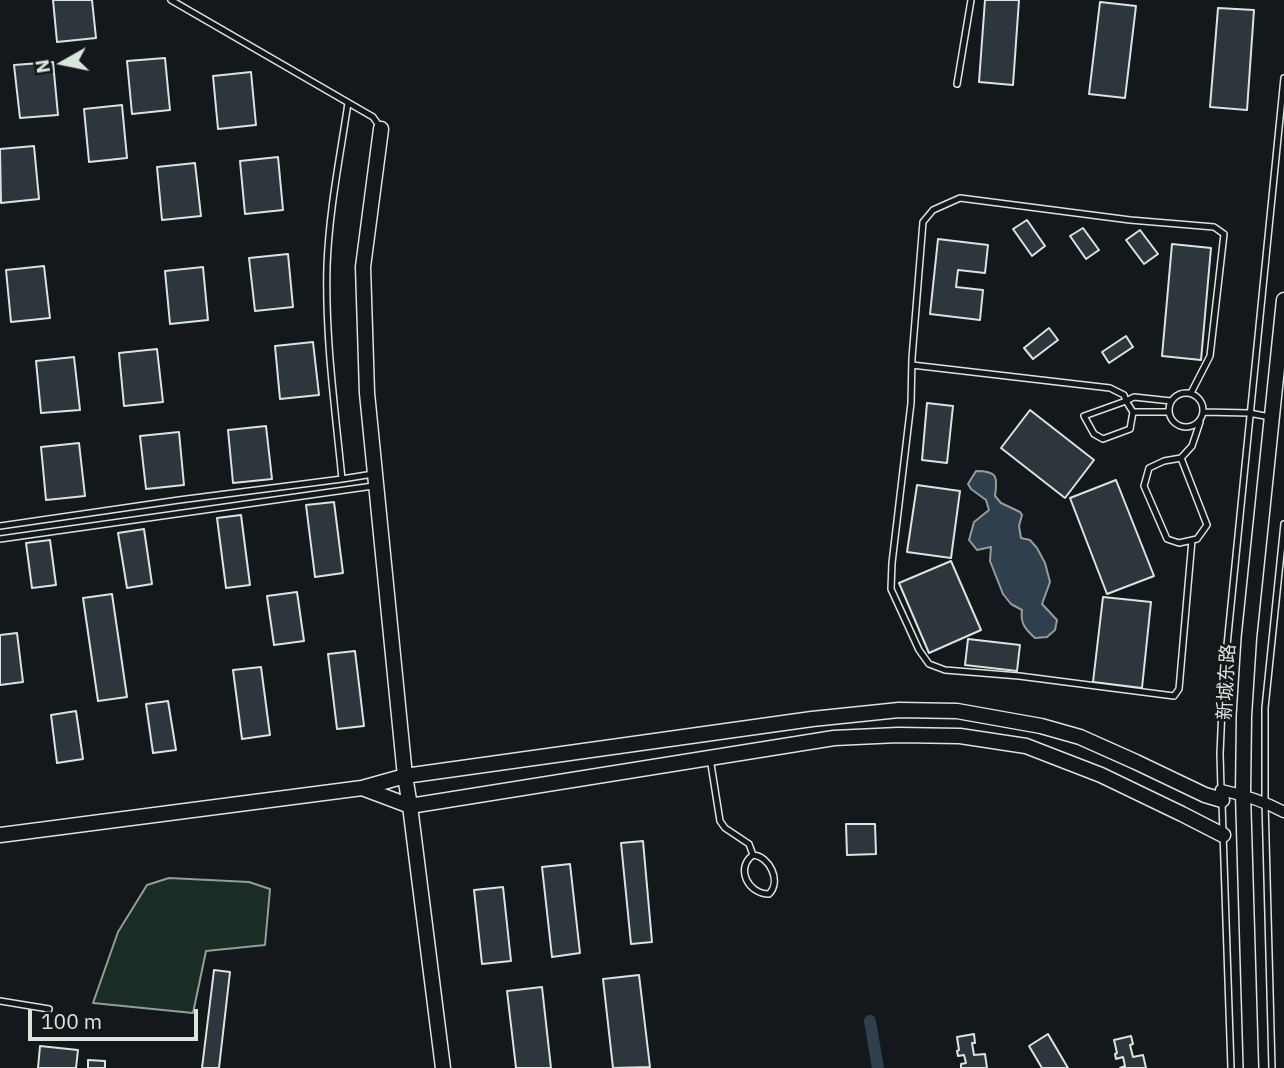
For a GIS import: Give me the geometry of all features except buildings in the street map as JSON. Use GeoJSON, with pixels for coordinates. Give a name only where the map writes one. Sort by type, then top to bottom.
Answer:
{"type":"FeatureCollection","features":[{"type":"Feature","properties":{"kind":"main road"},"geometry":{"type":"LineString","coordinates":[[381,129],[363,267],[368,393],[405,776],[443,1068]]}},
{"type":"Feature","properties":{"kind":"main road","name":"新城东路"},"geometry":{"type":"LineString","coordinates":[[1251,1068],[1243,794],[1244,716],[1249,638],[1284,300]]}},
{"type":"Feature","properties":{"kind":"main road"},"geometry":{"type":"LineString","coordinates":[[0,835],[362,788],[405,776],[812,719],[899,710],[957,711],[1041,726],[1080,737],[1205,796],[1221,795]]}},
{"type":"Feature","properties":{"kind":"main road"},"geometry":{"type":"LineString","coordinates":[[362,788],[410,806],[834,738],[960,736],[1026,746],[1101,775],[1223,835]]}},
{"type":"Feature","properties":{"kind":"street"},"geometry":{"type":"LineString","coordinates":[[1221,795],[1243,794],[1284,812]]}},
{"type":"Feature","properties":{"kind":"lane"},"geometry":{"type":"LineString","coordinates":[[171,0],[373,117],[381,129]]}},
{"type":"Feature","properties":{"kind":"lane"},"geometry":{"type":"LineString","coordinates":[[957,84],[971,0]]}},
{"type":"Feature","properties":{"kind":"lane"},"geometry":{"type":"LineString","coordinates":[[1231,1068],[1220,754],[1223,685],[1284,78]]}},
{"type":"Feature","properties":{"kind":"lane"},"geometry":{"type":"LineString","coordinates":[[342,479],[329,360],[327,269],[329,226],[348,103]]}},
{"type":"Feature","properties":{"kind":"lane"},"geometry":{"type":"LineString","coordinates":[[1191,393],[1210,356],[1223,233],[1214,227],[1130,220],[960,198],[933,210],[923,222],[911,403],[891,589],[919,650],[929,664],[946,670],[1019,676],[1174,696],[1180,690],[1192,540]]}},
{"type":"Feature","properties":{"kind":"lane"},"geometry":{"type":"LineString","coordinates":[[912,365],[1110,387],[1124,395],[1126,401],[1133,412],[1130,429],[1103,439],[1094,434],[1084,416],[1126,401],[1134,397],[1171,401]]}},
{"type":"Feature","properties":{"kind":"lane"},"geometry":{"type":"LineString","coordinates":[[1181,458],[1207,526],[1197,538],[1178,543],[1167,539],[1144,486],[1149,468],[1164,461],[1181,458],[1192,446],[1204,412],[1202,402],[1196,395],[1186,392],[1176,395],[1168,412],[1172,422],[1181,427],[1191,427],[1200,422]]}},
{"type":"Feature","properties":{"kind":"lane"},"geometry":{"type":"LineString","coordinates":[[1133,412],[1168,412]]}},
{"type":"Feature","properties":{"kind":"lane"},"geometry":{"type":"LineString","coordinates":[[1204,412],[1249,413],[1272,417]]}},
{"type":"Feature","properties":{"kind":"lane"},"geometry":{"type":"LineString","coordinates":[[0,526],[342,479],[376,479]]}},
{"type":"Feature","properties":{"kind":"lane"},"geometry":{"type":"LineString","coordinates":[[0,538],[376,479]]}},
{"type":"Feature","properties":{"kind":"lane"},"geometry":{"type":"LineString","coordinates":[[1272,1068],[1265,708],[1284,524]]}},
{"type":"Feature","properties":{"kind":"lane"},"geometry":{"type":"LineString","coordinates":[[710,757],[720,821],[725,828],[749,844],[752,855]]}},
{"type":"Feature","properties":{"kind":"lane"},"geometry":{"type":"LineString","coordinates":[[752,855],[761,855],[773,872],[773,890],[769,894],[754,890],[746,880],[743,870],[746,859],[752,855]]}},
{"type":"Feature","properties":{"kind":"lane"},"geometry":{"type":"LineString","coordinates":[[0,1001],[49,1009]]}},
{"type":"Feature","properties":{"kind":"green space"},"geometry":{"type":"Polygon","coordinates":[[[169,878],[249,882],[270,889],[265,945],[206,951],[193,1013],[93,1003],[118,932],[147,885],[169,878]]]}},
{"type":"Feature","properties":{"kind":"water"},"geometry":{"type":"Polygon","coordinates":[[[976,471],[995,476],[995,496],[1001,503],[1020,512],[1021,538],[1030,540],[1045,563],[1050,582],[1042,604],[1057,620],[1055,630],[1047,637],[1035,638],[1031,635],[1023,622],[1022,610],[1011,604],[1003,594],[990,561],[991,547],[977,550],[969,540],[974,522],[989,510],[986,500],[968,484],[976,471]]]}},
{"type":"Feature","properties":{"kind":"waterway"},"geometry":{"type":"LineString","coordinates":[[870,1021],[878,1068]]}}]}
